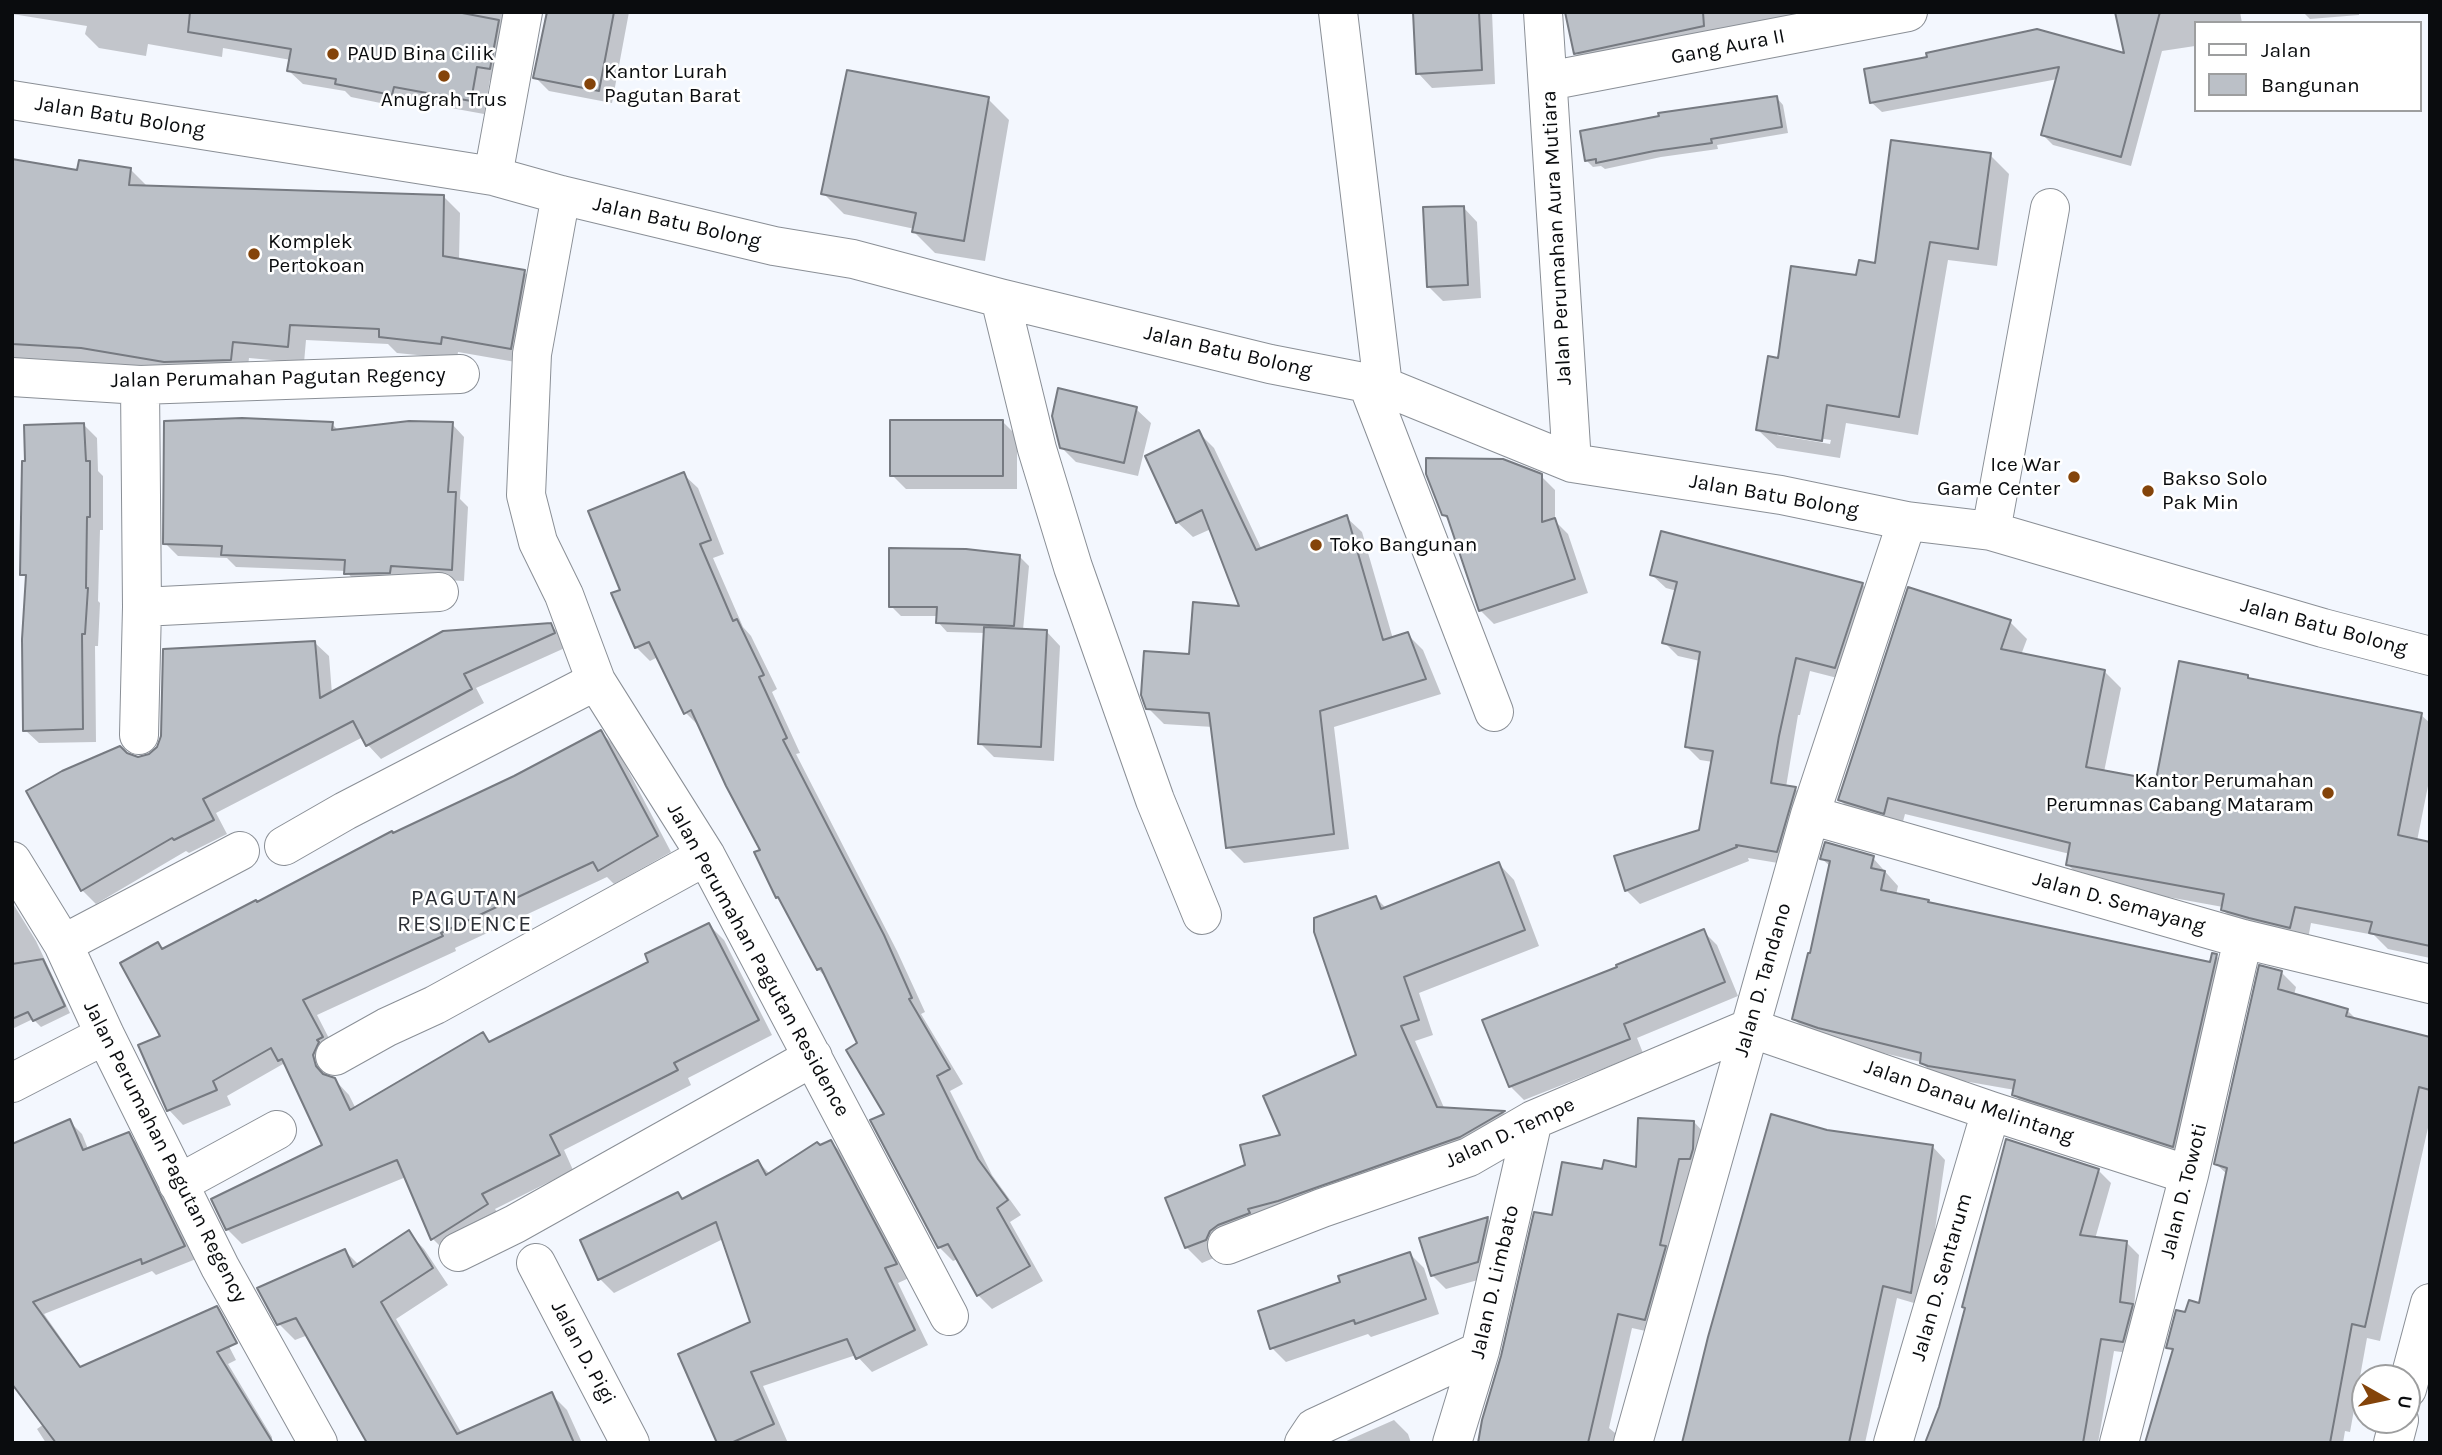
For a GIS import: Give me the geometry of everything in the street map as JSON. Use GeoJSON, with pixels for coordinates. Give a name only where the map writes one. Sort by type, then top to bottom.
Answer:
{"type":"FeatureCollection","features":[{"type":"Feature","properties":{"kind":"street"},"geometry":{"type":"LineString","coordinates":[[493,176],[523,12]]}},
{"type":"Feature","properties":{"kind":"street"},"geometry":{"type":"LineString","coordinates":[[1338,12],[1375,384],[1494,712]]}},
{"type":"Feature","properties":{"kind":"street","name":"Jalan Perumahan Aura Mutiara"},"geometry":{"type":"LineString","coordinates":[[1543,12],[1572,463]]}},
{"type":"Feature","properties":{"kind":"street","name":"Gang Aura II"},"geometry":{"type":"LineString","coordinates":[[1548,81],[1908,12]]}},
{"type":"Feature","properties":{"kind":"street","name":"Jalan Batu Bolong"},"geometry":{"type":"LineString","coordinates":[[12,100],[493,176],[774,246],[853,259],[1270,364],[1375,384],[1572,463],[1782,495],[1907,521],[1991,531],[2323,628],[2430,656]]}},
{"type":"Feature","properties":{"kind":"street","name":"Jalan Perumahan Pagutan Residence"},"geometry":{"type":"LineString","coordinates":[[561,195],[532,354],[526,495],[538,542],[564,595],[596,681],[706,856],[949,1316]]}},
{"type":"Feature","properties":{"kind":"street"},"geometry":{"type":"LineString","coordinates":[[1991,531],[2050,208]]}},
{"type":"Feature","properties":{"kind":"street"},"geometry":{"type":"LineString","coordinates":[[1000,298],[1037,449],[1073,567],[1155,800],[1202,915]]}},
{"type":"Feature","properties":{"kind":"street","name":"Jalan Perumahan Pagutan Regency"},"geometry":{"type":"LineString","coordinates":[[12,377],[140,385],[460,374]]}},
{"type":"Feature","properties":{"kind":"street"},"geometry":{"type":"LineString","coordinates":[[139,734],[142,607],[140,385]]}},
{"type":"Feature","properties":{"kind":"street","name":"Jalan D. Tandano"},"geometry":{"type":"LineString","coordinates":[[1633,1443],[1810,815],[1907,521]]}},
{"type":"Feature","properties":{"kind":"street"},"geometry":{"type":"LineString","coordinates":[[142,607],[439,592]]}},
{"type":"Feature","properties":{"kind":"street"},"geometry":{"type":"LineString","coordinates":[[285,846],[345,811],[596,681]]}},
{"type":"Feature","properties":{"kind":"street","name":"Jalan D. Semayang"},"geometry":{"type":"LineString","coordinates":[[1810,815],[2243,939],[2430,984]]}},
{"type":"Feature","properties":{"kind":"street"},"geometry":{"type":"LineString","coordinates":[[63,944],[240,851]]}},
{"type":"Feature","properties":{"kind":"street"},"geometry":{"type":"LineString","coordinates":[[335,1056],[387,1027],[435,1005],[706,856]]}},
{"type":"Feature","properties":{"kind":"street","name":"Jalan Perumahan Pagutan Regency"},"geometry":{"type":"LineString","coordinates":[[12,861],[63,944],[220,1267],[318,1443]]}},
{"type":"Feature","properties":{"kind":"street","name":"Jalan D. Towoti"},"geometry":{"type":"LineString","coordinates":[[2119,1443],[2189,1175],[2243,939]]}},
{"type":"Feature","properties":{"kind":"street","name":"Jalan Danau Melintang"},"geometry":{"type":"LineString","coordinates":[[1750,1028],[1991,1111],[2189,1175]]}},
{"type":"Feature","properties":{"kind":"street","name":"Jalan D. Tempe"},"geometry":{"type":"LineString","coordinates":[[1227,1245],[1322,1208],[1469,1157],[1533,1120],[1750,1028]]}},
{"type":"Feature","properties":{"kind":"street"},"geometry":{"type":"LineString","coordinates":[[12,1083],[105,1035]]}},
{"type":"Feature","properties":{"kind":"street"},"geometry":{"type":"LineString","coordinates":[[458,1252],[515,1224],[813,1057]]}},
{"type":"Feature","properties":{"kind":"street","name":"Jalan D. Sentarum"},"geometry":{"type":"LineString","coordinates":[[1893,1443],[1991,1111]]}},
{"type":"Feature","properties":{"kind":"street","name":"Jalan D. Limbato"},"geometry":{"type":"LineString","coordinates":[[1452,1443],[1480,1351],[1533,1120]]}},
{"type":"Feature","properties":{"kind":"street"},"geometry":{"type":"LineString","coordinates":[[178,1184],[277,1130]]}},
{"type":"Feature","properties":{"kind":"street","name":"Jalan D. Pigi"},"geometry":{"type":"LineString","coordinates":[[536,1263],[630,1443]]}},
{"type":"Feature","properties":{"kind":"street"},"geometry":{"type":"LineString","coordinates":[[2414,1364],[2430,1303]]}},
{"type":"Feature","properties":{"kind":"street"},"geometry":{"type":"LineString","coordinates":[[1304,1443],[1314,1428],[1480,1351]]}},
{"type":"Feature","properties":{"kind":"building"},"geometry":{"type":"Polygon","coordinates":[[[190,12],[457,12],[499,20],[490,69],[477,67],[471,101],[394,87],[392,95],[335,84],[336,79],[287,71],[291,49],[188,32],[190,12]]]}},
{"type":"Feature","properties":{"kind":"building"},"geometry":{"type":"Polygon","coordinates":[[[547,12],[614,12],[599,91],[533,78],[547,12]]]}},
{"type":"Feature","properties":{"kind":"building"},"geometry":{"type":"Polygon","coordinates":[[[1413,12],[1479,12],[1482,70],[1416,74],[1413,12]]]}},
{"type":"Feature","properties":{"kind":"building"},"geometry":{"type":"Polygon","coordinates":[[[1565,12],[1703,12],[1704,26],[1574,54],[1565,12]]]}},
{"type":"Feature","properties":{"kind":"building"},"geometry":{"type":"Polygon","coordinates":[[[2115,12],[2160,12],[2121,157],[2041,135],[2059,67],[1870,103],[1864,69],[1927,57],[1926,53],[2037,29],[2124,53],[2115,12]]]}},
{"type":"Feature","properties":{"kind":"building"},"geometry":{"type":"Polygon","coordinates":[[[847,70],[989,97],[964,241],[912,232],[916,213],[821,194],[847,70]]]}},
{"type":"Feature","properties":{"kind":"building"},"geometry":{"type":"Polygon","coordinates":[[[1777,96],[1782,127],[1711,139],[1712,143],[1596,163],[1596,159],[1585,161],[1580,131],[1659,116],[1658,113],[1777,96]]]}},
{"type":"Feature","properties":{"kind":"building"},"geometry":{"type":"Polygon","coordinates":[[[1891,140],[1991,153],[1978,249],[1930,242],[1899,417],[1827,405],[1822,441],[1756,430],[1768,356],[1778,358],[1791,266],[1856,275],[1859,260],[1875,263],[1891,140]]]}},
{"type":"Feature","properties":{"kind":"building"},"geometry":{"type":"Polygon","coordinates":[[[12,159],[77,170],[79,160],[131,168],[129,185],[444,195],[443,256],[525,270],[511,349],[442,337],[441,344],[379,337],[379,329],[290,325],[288,347],[233,342],[231,360],[164,362],[81,348],[12,344],[12,159]]]}},
{"type":"Feature","properties":{"kind":"building"},"geometry":{"type":"Polygon","coordinates":[[[1464,206],[1468,285],[1427,287],[1423,207],[1464,206]]]}},
{"type":"Feature","properties":{"kind":"building"},"geometry":{"type":"Polygon","coordinates":[[[1058,388],[1137,407],[1124,463],[1060,448],[1052,416],[1058,388]]]}},
{"type":"Feature","properties":{"kind":"building"},"geometry":{"type":"Polygon","coordinates":[[[242,418],[333,422],[332,430],[409,421],[453,422],[448,492],[456,492],[452,570],[391,566],[390,573],[344,574],[345,560],[221,555],[222,546],[163,544],[164,421],[242,418]]]}},
{"type":"Feature","properties":{"kind":"building"},"geometry":{"type":"Polygon","coordinates":[[[890,420],[1003,420],[1003,476],[890,476],[890,420]]]}},
{"type":"Feature","properties":{"kind":"building"},"geometry":{"type":"Polygon","coordinates":[[[84,423],[86,461],[90,461],[90,517],[87,517],[88,588],[85,634],[82,634],[83,729],[23,731],[22,639],[26,575],[20,575],[24,425],[84,423]]]}},
{"type":"Feature","properties":{"kind":"building"},"geometry":{"type":"Polygon","coordinates":[[[1199,430],[1256,550],[1347,515],[1383,640],[1408,632],[1426,679],[1320,711],[1334,834],[1226,848],[1209,713],[1146,709],[1141,695],[1144,651],[1189,654],[1193,602],[1239,606],[1202,510],[1176,523],[1145,456],[1199,430]]]}},
{"type":"Feature","properties":{"kind":"building"},"geometry":{"type":"Polygon","coordinates":[[[1426,458],[1503,459],[1542,474],[1542,522],[1555,518],[1575,579],[1479,611],[1447,516],[1442,515],[1426,474],[1426,458]]]}},
{"type":"Feature","properties":{"kind":"building"},"geometry":{"type":"Polygon","coordinates":[[[684,472],[711,540],[700,544],[733,621],[737,619],[764,675],[759,677],[787,738],[783,740],[884,935],[912,998],[909,999],[950,1069],[937,1076],[978,1159],[1008,1200],[997,1208],[1030,1266],[977,1296],[948,1244],[938,1248],[870,1120],[884,1114],[846,1050],[857,1043],[821,968],[817,970],[778,897],[776,898],[754,852],[760,850],[726,786],[691,710],[684,714],[649,642],[635,648],[611,593],[620,590],[588,511],[684,472]]]}},
{"type":"Feature","properties":{"kind":"building"},"geometry":{"type":"Polygon","coordinates":[[[1661,531],[1863,583],[1835,668],[1796,658],[1771,783],[1796,787],[1777,852],[1736,845],[1737,847],[1625,891],[1614,856],[1699,830],[1713,751],[1685,747],[1700,652],[1662,643],[1677,582],[1650,575],[1661,531]]]}},
{"type":"Feature","properties":{"kind":"building"},"geometry":{"type":"Polygon","coordinates":[[[889,548],[966,549],[1020,555],[1014,626],[936,623],[937,607],[889,607],[889,548]]]}},
{"type":"Feature","properties":{"kind":"building"},"geometry":{"type":"Polygon","coordinates":[[[1908,587],[2011,620],[2001,649],[2105,670],[2086,767],[2156,780],[2179,661],[2248,675],[2248,678],[2422,713],[2398,835],[2430,842],[2430,946],[2369,933],[2372,922],[2295,907],[2290,928],[2249,918],[2221,910],[2224,894],[2066,865],[2070,843],[1888,798],[1884,814],[1838,800],[1908,587]]]}},
{"type":"Feature","properties":{"kind":"building"},"geometry":{"type":"Polygon","coordinates":[[[551,623],[555,633],[464,674],[472,689],[366,746],[353,721],[203,799],[214,820],[174,840],[172,838],[81,891],[26,791],[62,771],[120,746],[127,753],[138,757],[149,754],[157,747],[161,736],[163,649],[315,641],[320,698],[443,631],[551,623]]]}},
{"type":"Feature","properties":{"kind":"building"},"geometry":{"type":"Polygon","coordinates":[[[984,627],[1047,630],[1041,747],[978,744],[984,627]]]}},
{"type":"Feature","properties":{"kind":"building"},"geometry":{"type":"Polygon","coordinates":[[[601,730],[658,836],[598,871],[593,862],[441,933],[443,936],[303,1000],[323,1037],[317,1040],[319,1042],[313,1055],[316,1066],[323,1074],[335,1078],[350,1110],[483,1032],[489,1042],[648,962],[645,954],[709,923],[759,1020],[674,1063],[678,1070],[550,1135],[560,1155],[482,1194],[488,1204],[431,1240],[397,1160],[226,1230],[211,1199],[322,1145],[282,1059],[278,1061],[271,1048],[213,1081],[217,1090],[167,1111],[138,1045],[160,1036],[120,963],[158,942],[162,949],[392,831],[393,833],[514,776],[601,730]]]}},
{"type":"Feature","properties":{"kind":"building"},"geometry":{"type":"Polygon","coordinates":[[[1825,842],[1874,856],[1871,868],[1885,871],[1881,890],[2210,962],[2212,953],[2217,954],[2173,1147],[2012,1095],[2015,1080],[1928,1066],[1920,1063],[1921,1053],[1792,1019],[1830,861],[1820,859],[1825,842]]]}},
{"type":"Feature","properties":{"kind":"building"},"geometry":{"type":"Polygon","coordinates":[[[1499,862],[1525,930],[1404,977],[1419,1020],[1401,1026],[1437,1107],[1505,1111],[1460,1137],[1248,1209],[1250,1213],[1218,1225],[1210,1231],[1206,1240],[1185,1248],[1165,1198],[1245,1165],[1240,1145],[1280,1135],[1263,1096],[1356,1055],[1314,932],[1314,918],[1376,896],[1381,909],[1499,862]]]}},
{"type":"Feature","properties":{"kind":"building"},"geometry":{"type":"Polygon","coordinates":[[[1704,929],[1725,982],[1624,1024],[1630,1039],[1509,1087],[1482,1020],[1617,967],[1616,965],[1704,929]]]}},
{"type":"Feature","properties":{"kind":"building"},"geometry":{"type":"Polygon","coordinates":[[[43,959],[65,1006],[33,1021],[28,1012],[12,1019],[12,964],[43,959]]]}},
{"type":"Feature","properties":{"kind":"building"},"geometry":{"type":"Polygon","coordinates":[[[2259,965],[2282,971],[2278,989],[2348,1009],[2346,1016],[2430,1037],[2430,1090],[2419,1087],[2365,1327],[2352,1324],[2330,1443],[2145,1443],[2173,1349],[2166,1348],[2176,1310],[2185,1312],[2189,1300],[2199,1303],[2227,1168],[2214,1164],[2259,965]]]}},
{"type":"Feature","properties":{"kind":"building"},"geometry":{"type":"Polygon","coordinates":[[[1771,1114],[1827,1130],[1933,1145],[1911,1293],[1883,1286],[1849,1443],[1682,1443],[1708,1337],[1771,1114]]]}},
{"type":"Feature","properties":{"kind":"building"},"geometry":{"type":"Polygon","coordinates":[[[1638,1118],[1694,1121],[1693,1149],[1690,1159],[1679,1159],[1660,1245],[1666,1246],[1645,1320],[1618,1314],[1588,1443],[1478,1443],[1534,1212],[1552,1215],[1562,1162],[1602,1169],[1604,1160],[1636,1167],[1638,1118]]]}},
{"type":"Feature","properties":{"kind":"building"},"geometry":{"type":"Polygon","coordinates":[[[70,1119],[83,1150],[129,1132],[185,1246],[142,1264],[141,1259],[33,1302],[80,1367],[217,1306],[237,1343],[217,1352],[273,1443],[56,1443],[12,1384],[12,1144],[70,1119]]]}},
{"type":"Feature","properties":{"kind":"building"},"geometry":{"type":"Polygon","coordinates":[[[2006,1139],[2099,1169],[2080,1235],[2127,1241],[2120,1302],[2133,1304],[2123,1342],[2101,1339],[2083,1443],[1925,1443],[1939,1407],[2006,1139]]]}},
{"type":"Feature","properties":{"kind":"building"},"geometry":{"type":"Polygon","coordinates":[[[831,1140],[897,1264],[885,1268],[915,1330],[856,1359],[847,1339],[751,1372],[774,1424],[731,1443],[717,1443],[678,1354],[750,1322],[716,1222],[598,1280],[580,1240],[678,1192],[682,1199],[758,1160],[766,1175],[817,1142],[820,1145],[831,1140]]]}},
{"type":"Feature","properties":{"kind":"building"},"geometry":{"type":"Polygon","coordinates":[[[1488,1217],[1478,1262],[1431,1276],[1419,1238],[1488,1217]]]}},
{"type":"Feature","properties":{"kind":"building"},"geometry":{"type":"Polygon","coordinates":[[[409,1230],[433,1268],[381,1302],[457,1434],[552,1392],[574,1443],[367,1443],[296,1318],[277,1325],[257,1288],[345,1249],[353,1267],[409,1230]]]}},
{"type":"Feature","properties":{"kind":"building"},"geometry":{"type":"Polygon","coordinates":[[[1410,1252],[1426,1299],[1355,1324],[1354,1320],[1270,1349],[1258,1311],[1340,1282],[1338,1276],[1410,1252]]]}},
{"type":"Feature","properties":{"kind":"place","name":"PAUD Bina Cilik"},"geometry":{"type":"Point","coordinates":[333,54]}},
{"type":"Feature","properties":{"kind":"place","name":"Anugrah Trus"},"geometry":{"type":"Point","coordinates":[444,76]}},
{"type":"Feature","properties":{"kind":"place","name":"Kantor Lurah Pagutan Barat"},"geometry":{"type":"Point","coordinates":[590,84]}},
{"type":"Feature","properties":{"kind":"place","name":"Komplek Pertokoan"},"geometry":{"type":"Point","coordinates":[254,254]}},
{"type":"Feature","properties":{"kind":"place","name":"Ice War Game Center"},"geometry":{"type":"Point","coordinates":[2074,477]}},
{"type":"Feature","properties":{"kind":"place","name":"Bakso Solo Pak Min"},"geometry":{"type":"Point","coordinates":[2148,491]}},
{"type":"Feature","properties":{"kind":"place","name":"Toko Bangunan"},"geometry":{"type":"Point","coordinates":[1316,545]}},
{"type":"Feature","properties":{"kind":"place","name":"Kantor Perumahan Perumnas Cabang Mataram"},"geometry":{"type":"Point","coordinates":[2328,793]}},
{"type":"Feature","properties":{"kind":"district","name":"PAGUTAN RESIDENCE"},"geometry":{"type":"Point","coordinates":[465,911]}}]}
